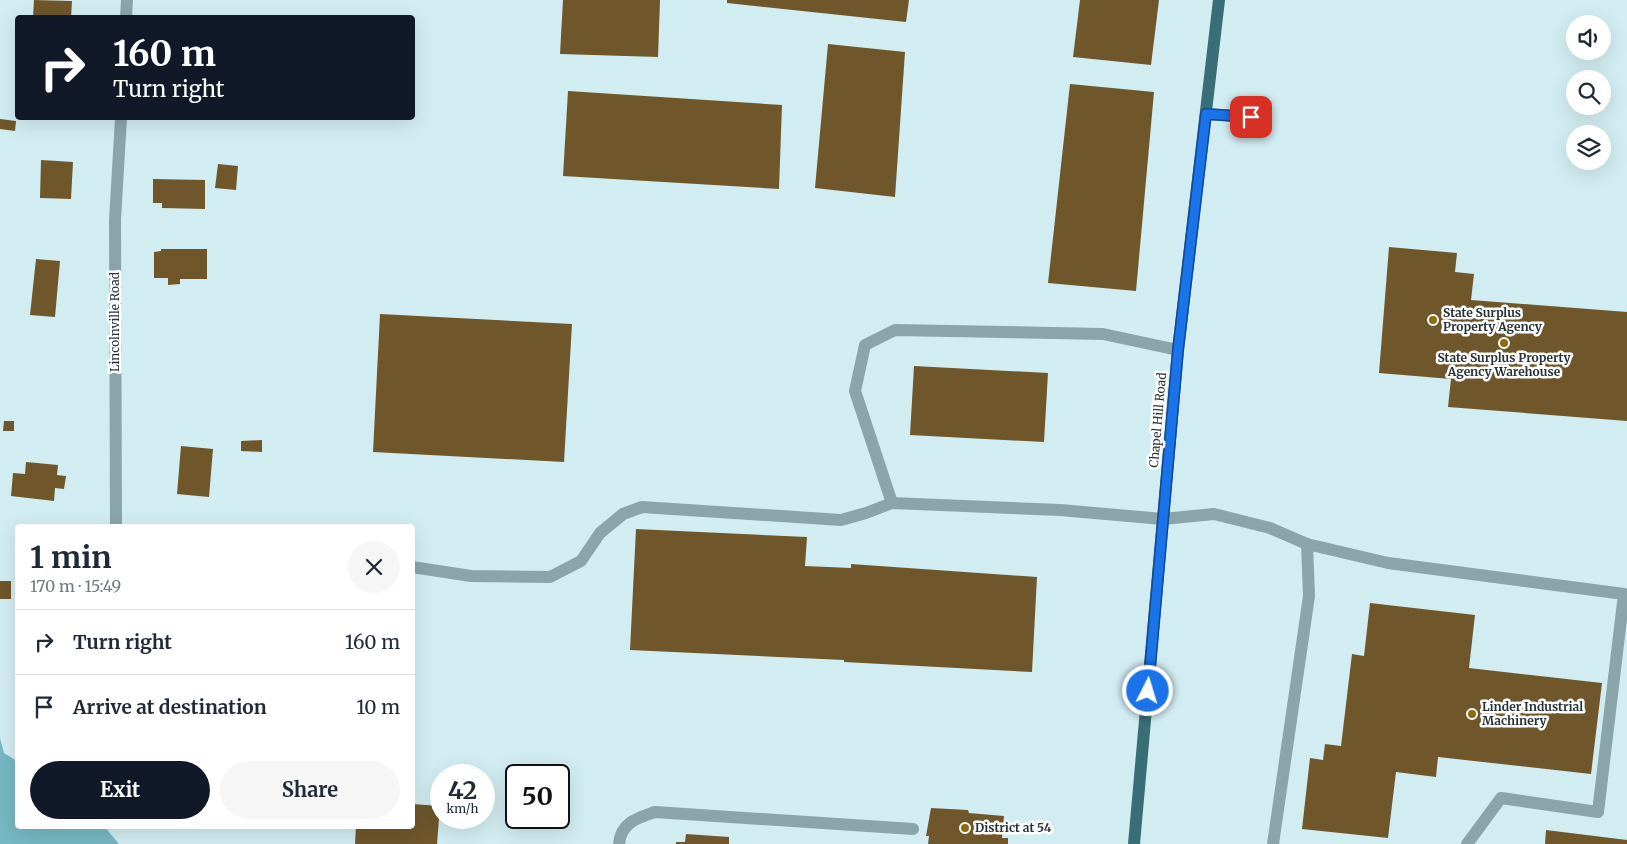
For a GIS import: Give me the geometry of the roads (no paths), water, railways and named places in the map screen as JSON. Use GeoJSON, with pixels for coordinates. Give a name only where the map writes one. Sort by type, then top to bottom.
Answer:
{"type":"FeatureCollection","features":[{"type":"Feature","properties":{"kind":"main road","name":"Chapel Hill Road"},"geometry":{"type":"LineString","coordinates":[[1134,844],[1178,350],[1219,0]]}},
{"type":"Feature","properties":{"kind":"street"},"geometry":{"type":"LineString","coordinates":[[126,15],[127,0]]}},
{"type":"Feature","properties":{"kind":"street"},"geometry":{"type":"LineString","coordinates":[[1206,114],[1266,118]]}},
{"type":"Feature","properties":{"kind":"street","name":"Lincolnville Road"},"geometry":{"type":"LineString","coordinates":[[116,524],[115,220],[121,120]]}},
{"type":"Feature","properties":{"kind":"street"},"geometry":{"type":"LineString","coordinates":[[892,502],[855,391],[865,346],[895,330],[1103,334],[1178,350]]}},
{"type":"Feature","properties":{"kind":"street"},"geometry":{"type":"LineString","coordinates":[[415,567],[471,576],[550,577],[581,561],[600,533],[623,514],[642,507],[841,520],[866,513],[892,502],[1060,510],[1163,520],[1214,514],[1270,528],[1307,544],[1388,563],[1624,594],[1598,812],[1500,798],[1466,844]]}},
{"type":"Feature","properties":{"kind":"street"},"geometry":{"type":"LineString","coordinates":[[1273,844],[1309,596],[1307,544]]}},
{"type":"Feature","properties":{"kind":"street"},"geometry":{"type":"LineString","coordinates":[[620,844],[620,838],[631,820],[655,812],[913,829]]}},
{"type":"Feature","properties":{"kind":"place","name":"State Surplus Property Agency"},"geometry":{"type":"Point","coordinates":[1433,320]}},
{"type":"Feature","properties":{"kind":"place","name":"State Surplus Property Agency Warehouse"},"geometry":{"type":"Point","coordinates":[1504,343]}},
{"type":"Feature","properties":{"kind":"place","name":"Linder Industrial Machinery"},"geometry":{"type":"Point","coordinates":[1472,714]}},
{"type":"Feature","properties":{"kind":"place","name":"District at 54"},"geometry":{"type":"Point","coordinates":[965,828]}}]}
